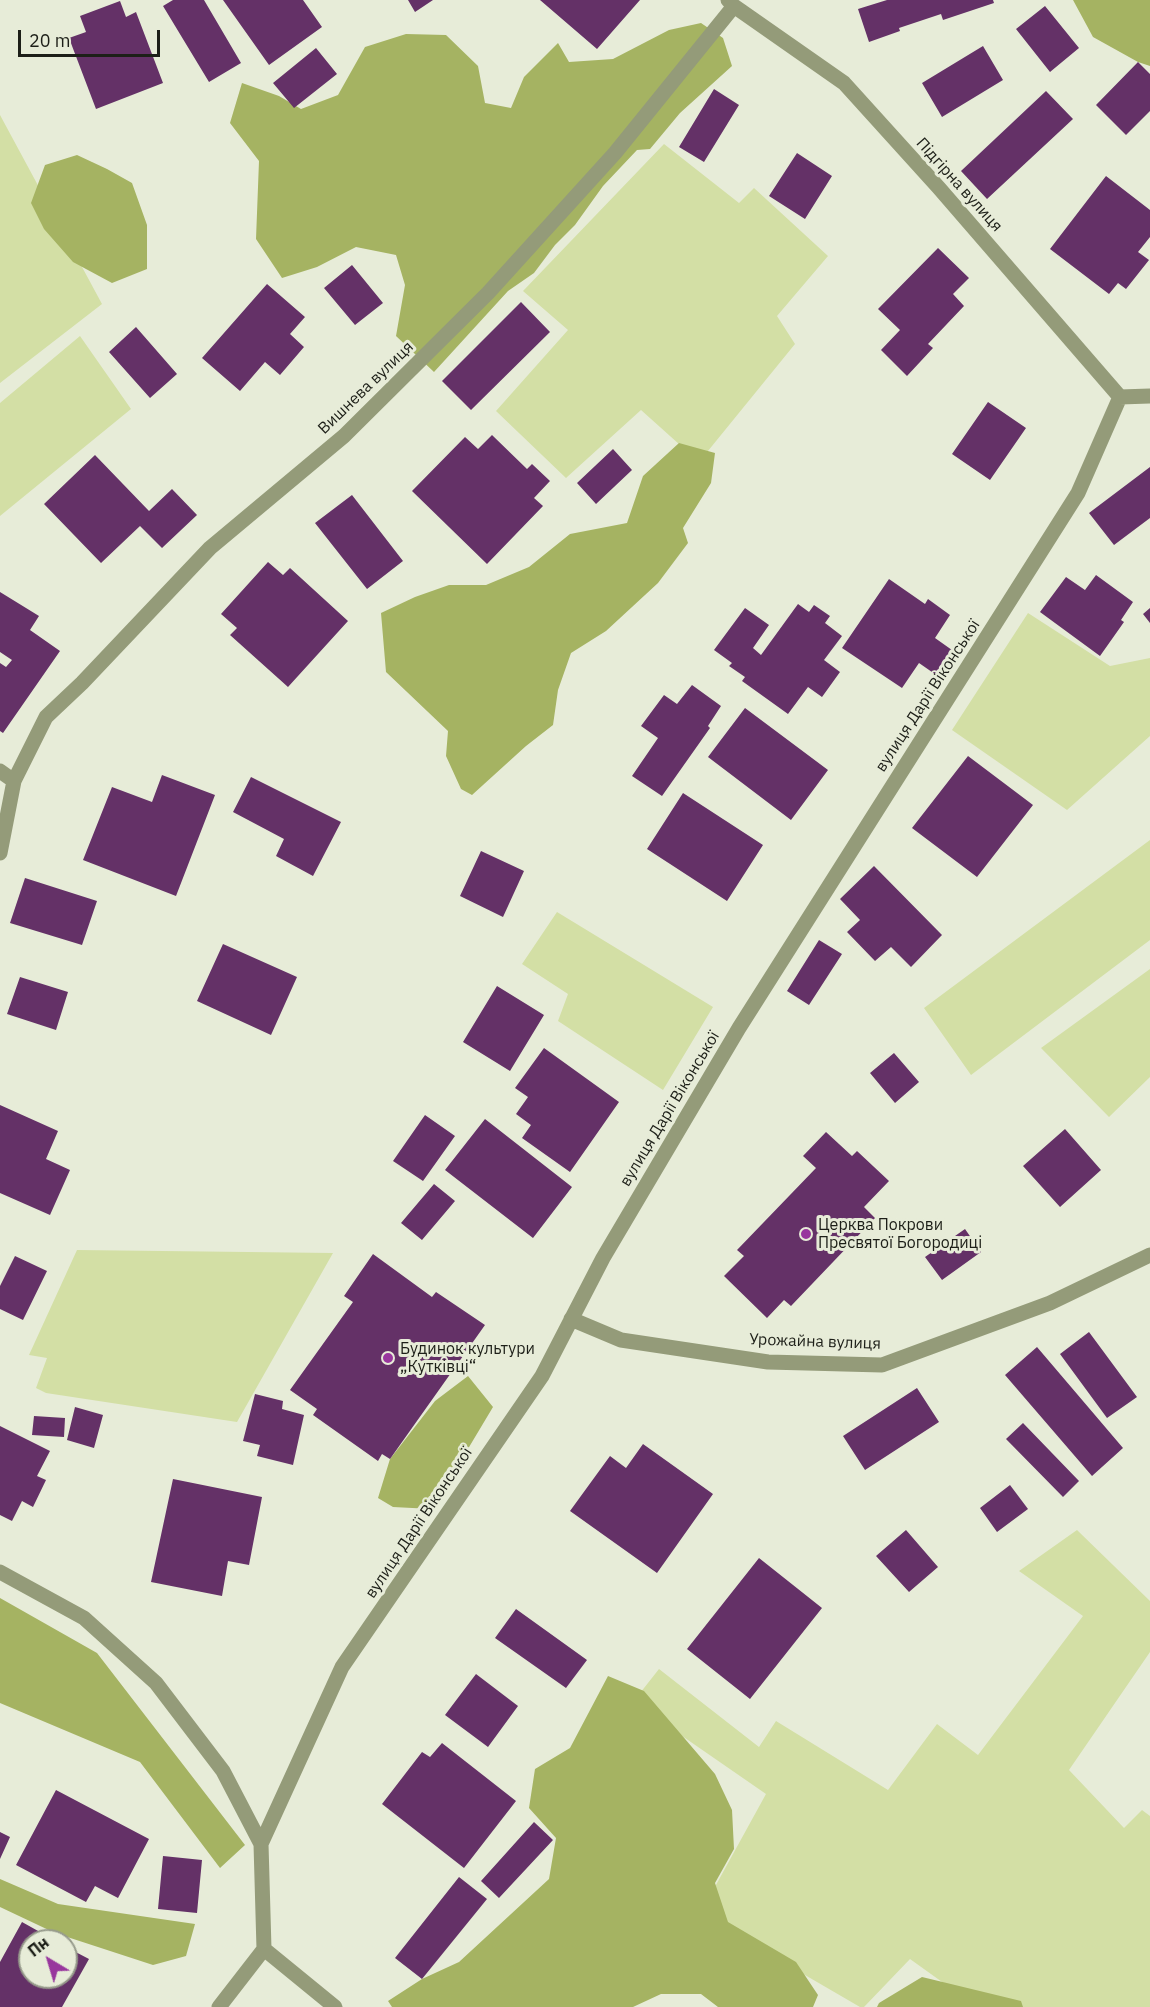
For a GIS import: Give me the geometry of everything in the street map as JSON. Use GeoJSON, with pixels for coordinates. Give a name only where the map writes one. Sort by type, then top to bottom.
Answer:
{"type":"FeatureCollection","features":[{"type":"Feature","properties":{"kind":"street","name":"Підгірна вулиця"},"geometry":{"type":"LineString","coordinates":[[731,3],[844,83],[947,197],[1120,397]]}},
{"type":"Feature","properties":{"kind":"street","name":"Вишнева вулиця"},"geometry":{"type":"LineString","coordinates":[[0,853],[14,781],[46,717],[82,683],[210,548],[344,436],[488,293],[615,153],[731,3]]}},
{"type":"Feature","properties":{"kind":"street"},"geometry":{"type":"LineString","coordinates":[[1120,397],[1150,396]]}},
{"type":"Feature","properties":{"kind":"street","name":"вулиця Дарії Віконської"},"geometry":{"type":"LineString","coordinates":[[261,1844],[342,1668],[542,1376],[603,1258],[739,1028],[1078,494],[1120,397]]}},
{"type":"Feature","properties":{"kind":"street"},"geometry":{"type":"LineString","coordinates":[[0,771],[14,781]]}},
{"type":"Feature","properties":{"kind":"street","name":"Урожайна вулиця"},"geometry":{"type":"LineString","coordinates":[[571,1319],[621,1340],[757,1360],[882,1365],[1050,1304],[1150,1254]]}},
{"type":"Feature","properties":{"kind":"street"},"geometry":{"type":"LineString","coordinates":[[0,1572],[84,1618],[156,1683],[222,1771],[261,1844],[264,1949],[219,2007]]}},
{"type":"Feature","properties":{"kind":"street"},"geometry":{"type":"LineString","coordinates":[[264,1949],[335,2007]]}},
{"type":"Feature","properties":{"kind":"green space"},"geometry":{"type":"Polygon","coordinates":[[[1073,0],[1150,0],[1150,66],[1138,62],[1093,37],[1073,0]]]}},
{"type":"Feature","properties":{"kind":"green space"},"geometry":{"type":"Polygon","coordinates":[[[701,23],[723,38],[732,66],[680,113],[650,149],[637,150],[603,186],[575,225],[555,245],[534,273],[508,291],[434,372],[396,336],[405,285],[396,255],[356,247],[317,267],[282,278],[256,239],[259,161],[230,123],[242,83],[279,96],[301,109],[338,95],[365,47],[406,34],[446,35],[478,66],[485,103],[511,108],[524,77],[558,43],[569,62],[613,59],[669,30],[701,23]]]}},
{"type":"Feature","properties":{"kind":"green space"},"geometry":{"type":"Polygon","coordinates":[[[0,115],[102,304],[0,383],[0,115]]]}},
{"type":"Feature","properties":{"kind":"green space"},"geometry":{"type":"Polygon","coordinates":[[[664,144],[739,203],[754,188],[828,256],[777,316],[795,344],[699,462],[641,410],[566,478],[496,411],[568,330],[523,291],[664,144]]]}},
{"type":"Feature","properties":{"kind":"green space"},"geometry":{"type":"Polygon","coordinates":[[[77,155],[132,183],[147,225],[147,269],[112,283],[73,262],[44,229],[31,203],[45,165],[77,155]]]}},
{"type":"Feature","properties":{"kind":"green space"},"geometry":{"type":"Polygon","coordinates":[[[80,336],[131,409],[0,516],[0,403],[80,336]]]}},
{"type":"Feature","properties":{"kind":"green space"},"geometry":{"type":"Polygon","coordinates":[[[679,443],[715,453],[711,483],[683,528],[688,543],[658,583],[606,631],[571,653],[558,690],[553,725],[472,795],[461,789],[446,756],[448,731],[386,672],[381,613],[415,597],[449,585],[486,585],[529,567],[570,534],[627,523],[643,476],[679,443]]]}},
{"type":"Feature","properties":{"kind":"green space"},"geometry":{"type":"Polygon","coordinates":[[[1028,613],[1110,666],[1150,658],[1150,736],[1067,810],[952,730],[1028,613]]]}},
{"type":"Feature","properties":{"kind":"green space"},"geometry":{"type":"Polygon","coordinates":[[[1150,840],[1150,940],[971,1075],[924,1008],[1150,840]]]}},
{"type":"Feature","properties":{"kind":"green space"},"geometry":{"type":"Polygon","coordinates":[[[557,912],[713,1007],[663,1090],[558,1021],[568,994],[522,964],[557,912]]]}},
{"type":"Feature","properties":{"kind":"green space"},"geometry":{"type":"Polygon","coordinates":[[[1150,969],[1150,1077],[1109,1117],[1041,1048],[1150,969]]]}},
{"type":"Feature","properties":{"kind":"green space"},"geometry":{"type":"Polygon","coordinates":[[[77,1250],[333,1253],[237,1422],[46,1393],[36,1388],[47,1358],[29,1355],[77,1250]]]}},
{"type":"Feature","properties":{"kind":"green space"},"geometry":{"type":"Polygon","coordinates":[[[468,1376],[493,1407],[432,1509],[393,1507],[378,1498],[390,1459],[435,1401],[468,1376]]]}},
{"type":"Feature","properties":{"kind":"green space"},"geometry":{"type":"Polygon","coordinates":[[[1077,1530],[1150,1601],[1150,1652],[1069,1770],[1124,1828],[1142,1810],[1150,1816],[1150,2007],[977,2007],[910,1959],[864,2007],[860,2007],[700,1914],[766,1794],[633,1702],[659,1669],[759,1747],[776,1721],[888,1790],[937,1724],[978,1755],[1083,1616],[1019,1571],[1077,1530]]]}},
{"type":"Feature","properties":{"kind":"green space"},"geometry":{"type":"Polygon","coordinates":[[[0,1598],[97,1653],[245,1845],[220,1868],[140,1762],[0,1703],[0,1598]]]}},
{"type":"Feature","properties":{"kind":"green space"},"geometry":{"type":"Polygon","coordinates":[[[608,1676],[644,1691],[715,1774],[732,1810],[734,1849],[715,1883],[728,1922],[796,1962],[818,1995],[813,2007],[718,2007],[701,1994],[661,1994],[633,2007],[392,2007],[388,2001],[422,1979],[459,1962],[549,1879],[556,1838],[529,1808],[535,1769],[570,1748],[608,1676]]]}},
{"type":"Feature","properties":{"kind":"green space"},"geometry":{"type":"Polygon","coordinates":[[[0,1879],[58,1904],[195,1924],[186,1956],[153,1965],[78,1941],[78,1929],[47,1929],[0,1907],[0,1879]]]}},
{"type":"Feature","properties":{"kind":"green space"},"geometry":{"type":"Polygon","coordinates":[[[922,1977],[1021,2001],[1023,2007],[877,2007],[879,2003],[922,1977]]]}},
{"type":"Feature","properties":{"kind":"building"},"geometry":{"type":"Polygon","coordinates":[[[173,0],[204,0],[241,63],[209,82],[163,6],[173,0]]]}},
{"type":"Feature","properties":{"kind":"building"},"geometry":{"type":"Polygon","coordinates":[[[223,0],[303,0],[322,27],[269,65],[223,0]]]}},
{"type":"Feature","properties":{"kind":"building"},"geometry":{"type":"Polygon","coordinates":[[[408,0],[433,0],[415,12],[408,0]]]}},
{"type":"Feature","properties":{"kind":"building"},"geometry":{"type":"Polygon","coordinates":[[[540,0],[640,0],[597,49],[540,0]]]}},
{"type":"Feature","properties":{"kind":"building"},"geometry":{"type":"Polygon","coordinates":[[[887,0],[993,0],[994,3],[943,20],[941,14],[899,28],[900,31],[869,42],[858,9],[887,0]]]}},
{"type":"Feature","properties":{"kind":"building"},"geometry":{"type":"Polygon","coordinates":[[[120,1],[126,17],[136,12],[163,83],[96,109],[69,38],[86,32],[80,16],[120,1]]]}},
{"type":"Feature","properties":{"kind":"building"},"geometry":{"type":"Polygon","coordinates":[[[1045,6],[1079,48],[1050,72],[1016,29],[1045,6]]]}},
{"type":"Feature","properties":{"kind":"building"},"geometry":{"type":"Polygon","coordinates":[[[983,46],[1003,80],[942,117],[922,83],[983,46]]]}},
{"type":"Feature","properties":{"kind":"building"},"geometry":{"type":"Polygon","coordinates":[[[316,48],[337,74],[294,108],[273,83],[316,48]]]}},
{"type":"Feature","properties":{"kind":"building"},"geometry":{"type":"Polygon","coordinates":[[[1138,62],[1150,74],[1150,111],[1126,135],[1096,105],[1138,62]]]}},
{"type":"Feature","properties":{"kind":"building"},"geometry":{"type":"Polygon","coordinates":[[[714,89],[739,105],[704,162],[679,147],[714,89]]]}},
{"type":"Feature","properties":{"kind":"building"},"geometry":{"type":"Polygon","coordinates":[[[1046,91],[1073,119],[987,199],[961,171],[1046,91]]]}},
{"type":"Feature","properties":{"kind":"building"},"geometry":{"type":"Polygon","coordinates":[[[797,153],[832,176],[805,219],[769,196],[797,153]]]}},
{"type":"Feature","properties":{"kind":"building"},"geometry":{"type":"Polygon","coordinates":[[[1106,176],[1150,210],[1150,237],[1138,252],[1149,260],[1126,289],[1118,283],[1109,294],[1050,249],[1106,176]]]}},
{"type":"Feature","properties":{"kind":"building"},"geometry":{"type":"Polygon","coordinates":[[[938,248],[969,278],[953,294],[964,306],[928,344],[933,348],[907,376],[881,350],[900,330],[878,309],[938,248]]]}},
{"type":"Feature","properties":{"kind":"building"},"geometry":{"type":"Polygon","coordinates":[[[352,265],[383,303],[355,325],[324,288],[352,265]]]}},
{"type":"Feature","properties":{"kind":"building"},"geometry":{"type":"Polygon","coordinates":[[[267,284],[305,317],[290,334],[304,347],[280,375],[265,362],[240,391],[202,358],[267,284]]]}},
{"type":"Feature","properties":{"kind":"building"},"geometry":{"type":"Polygon","coordinates":[[[521,302],[550,332],[471,410],[442,381],[521,302]]]}},
{"type":"Feature","properties":{"kind":"building"},"geometry":{"type":"Polygon","coordinates":[[[136,327],[177,374],[150,398],[109,352],[136,327]]]}},
{"type":"Feature","properties":{"kind":"building"},"geometry":{"type":"Polygon","coordinates":[[[988,402],[1026,428],[990,480],[952,454],[988,402]]]}},
{"type":"Feature","properties":{"kind":"building"},"geometry":{"type":"Polygon","coordinates":[[[492,435],[527,469],[532,464],[550,481],[534,498],[543,506],[487,564],[412,491],[465,437],[478,449],[492,435]]]}},
{"type":"Feature","properties":{"kind":"building"},"geometry":{"type":"Polygon","coordinates":[[[613,449],[632,470],[596,504],[577,483],[613,449]]]}},
{"type":"Feature","properties":{"kind":"building"},"geometry":{"type":"Polygon","coordinates":[[[95,455],[149,511],[172,489],[197,515],[162,548],[140,526],[101,563],[44,504],[95,455]]]}},
{"type":"Feature","properties":{"kind":"building"},"geometry":{"type":"Polygon","coordinates":[[[1150,467],[1150,518],[1114,545],[1089,513],[1150,467]]]}},
{"type":"Feature","properties":{"kind":"building"},"geometry":{"type":"Polygon","coordinates":[[[352,495],[403,561],[367,589],[315,523],[352,495]]]}},
{"type":"Feature","properties":{"kind":"building"},"geometry":{"type":"Polygon","coordinates":[[[268,562],[283,575],[290,568],[348,621],[288,687],[230,635],[237,628],[221,614],[268,562]]]}},
{"type":"Feature","properties":{"kind":"building"},"geometry":{"type":"Polygon","coordinates":[[[1096,575],[1133,602],[1121,620],[1124,622],[1100,656],[1040,612],[1066,577],[1085,590],[1096,575]]]}},
{"type":"Feature","properties":{"kind":"building"},"geometry":{"type":"Polygon","coordinates":[[[889,579],[925,604],[928,599],[950,615],[935,638],[959,655],[942,679],[919,663],[902,688],[842,648],[889,579]]]}},
{"type":"Feature","properties":{"kind":"building"},"geometry":{"type":"Polygon","coordinates":[[[0,592],[39,616],[30,630],[60,651],[3,733],[0,731],[0,663],[6,667],[12,660],[0,652],[0,592]]]}},
{"type":"Feature","properties":{"kind":"building"},"geometry":{"type":"Polygon","coordinates":[[[798,604],[809,612],[814,605],[830,616],[825,623],[842,636],[824,660],[840,672],[822,697],[808,687],[788,714],[742,681],[745,677],[729,666],[732,663],[714,650],[745,608],[769,625],[753,648],[761,655],[798,604]]]}},
{"type":"Feature","properties":{"kind":"building"},"geometry":{"type":"Polygon","coordinates":[[[1150,608],[1150,623],[1143,614],[1150,608]]]}},
{"type":"Feature","properties":{"kind":"building"},"geometry":{"type":"Polygon","coordinates":[[[692,685],[721,706],[708,726],[710,728],[662,796],[632,776],[658,738],[641,726],[664,695],[677,704],[692,685]]]}},
{"type":"Feature","properties":{"kind":"building"},"geometry":{"type":"Polygon","coordinates":[[[745,708],[828,770],[791,820],[708,757],[745,708]]]}},
{"type":"Feature","properties":{"kind":"building"},"geometry":{"type":"Polygon","coordinates":[[[968,756],[1033,805],[977,877],[912,828],[968,756]]]}},
{"type":"Feature","properties":{"kind":"building"},"geometry":{"type":"Polygon","coordinates":[[[162,775],[215,795],[176,896],[83,860],[112,787],[152,802],[162,775]]]}},
{"type":"Feature","properties":{"kind":"building"},"geometry":{"type":"Polygon","coordinates":[[[251,777],[341,822],[313,876],[276,856],[284,839],[233,812],[251,777]]]}},
{"type":"Feature","properties":{"kind":"building"},"geometry":{"type":"Polygon","coordinates":[[[683,793],[763,845],[727,901],[647,849],[683,793]]]}},
{"type":"Feature","properties":{"kind":"building"},"geometry":{"type":"Polygon","coordinates":[[[481,851],[524,871],[503,917],[460,896],[481,851]]]}},
{"type":"Feature","properties":{"kind":"building"},"geometry":{"type":"Polygon","coordinates":[[[874,866],[942,935],[911,967],[891,947],[875,961],[847,932],[860,920],[840,899],[874,866]]]}},
{"type":"Feature","properties":{"kind":"building"},"geometry":{"type":"Polygon","coordinates":[[[25,878],[97,901],[82,945],[10,923],[25,878]]]}},
{"type":"Feature","properties":{"kind":"building"},"geometry":{"type":"Polygon","coordinates":[[[819,940],[842,954],[809,1005],[787,991],[819,940]]]}},
{"type":"Feature","properties":{"kind":"building"},"geometry":{"type":"Polygon","coordinates":[[[223,944],[297,977],[271,1035],[197,1001],[223,944]]]}},
{"type":"Feature","properties":{"kind":"building"},"geometry":{"type":"Polygon","coordinates":[[[20,977],[68,992],[56,1030],[7,1014],[20,977]]]}},
{"type":"Feature","properties":{"kind":"building"},"geometry":{"type":"Polygon","coordinates":[[[497,986],[544,1015],[510,1071],[463,1042],[497,986]]]}},
{"type":"Feature","properties":{"kind":"building"},"geometry":{"type":"Polygon","coordinates":[[[544,1048],[619,1102],[570,1172],[522,1138],[531,1125],[516,1114],[528,1097],[515,1088],[544,1048]]]}},
{"type":"Feature","properties":{"kind":"building"},"geometry":{"type":"Polygon","coordinates":[[[894,1053],[919,1082],[895,1103],[870,1073],[894,1053]]]}},
{"type":"Feature","properties":{"kind":"building"},"geometry":{"type":"Polygon","coordinates":[[[0,1105],[58,1131],[46,1159],[70,1170],[50,1215],[0,1193],[0,1105]]]}},
{"type":"Feature","properties":{"kind":"building"},"geometry":{"type":"Polygon","coordinates":[[[425,1115],[455,1136],[423,1181],[393,1161],[425,1115]]]}},
{"type":"Feature","properties":{"kind":"building"},"geometry":{"type":"Polygon","coordinates":[[[485,1119],[572,1187],[533,1238],[445,1170],[485,1119]]]}},
{"type":"Feature","properties":{"kind":"building"},"geometry":{"type":"Polygon","coordinates":[[[1065,1129],[1101,1170],[1060,1207],[1023,1166],[1065,1129]]]}},
{"type":"Feature","properties":{"kind":"building","name":"Церква Покрови Пресвятої Богородиці"},"geometry":{"type":"Polygon","coordinates":[[[826,1132],[852,1156],[857,1151],[889,1181],[864,1207],[875,1218],[791,1306],[784,1300],[767,1318],[724,1276],[744,1256],[737,1250],[816,1168],[803,1156],[826,1132]]]}},
{"type":"Feature","properties":{"kind":"building"},"geometry":{"type":"Polygon","coordinates":[[[434,1184],[455,1201],[422,1240],[401,1223],[434,1184]]]}},
{"type":"Feature","properties":{"kind":"building"},"geometry":{"type":"Polygon","coordinates":[[[965,1229],[981,1252],[942,1280],[925,1257],[965,1229]]]}},
{"type":"Feature","properties":{"kind":"building","name":"Будинок культури „Кутківці“"},"geometry":{"type":"Polygon","coordinates":[[[373,1254],[432,1297],[436,1292],[485,1325],[390,1459],[382,1454],[378,1461],[313,1415],[317,1409],[290,1390],[353,1302],[344,1296],[373,1254]]]}},
{"type":"Feature","properties":{"kind":"building"},"geometry":{"type":"Polygon","coordinates":[[[15,1256],[47,1271],[23,1320],[0,1309],[0,1286],[15,1256]]]}},
{"type":"Feature","properties":{"kind":"building"},"geometry":{"type":"Polygon","coordinates":[[[1089,1332],[1137,1397],[1107,1418],[1060,1354],[1089,1332]]]}},
{"type":"Feature","properties":{"kind":"building"},"geometry":{"type":"Polygon","coordinates":[[[1037,1347],[1123,1448],[1092,1476],[1005,1375],[1037,1347]]]}},
{"type":"Feature","properties":{"kind":"building"},"geometry":{"type":"Polygon","coordinates":[[[917,1388],[939,1422],[865,1470],[843,1436],[917,1388]]]}},
{"type":"Feature","properties":{"kind":"building"},"geometry":{"type":"Polygon","coordinates":[[[255,1394],[283,1401],[282,1409],[304,1415],[293,1465],[257,1456],[260,1445],[243,1441],[255,1394]]]}},
{"type":"Feature","properties":{"kind":"building"},"geometry":{"type":"Polygon","coordinates":[[[75,1407],[103,1415],[94,1448],[67,1440],[75,1407]]]}},
{"type":"Feature","properties":{"kind":"building"},"geometry":{"type":"Polygon","coordinates":[[[34,1416],[65,1418],[64,1437],[32,1435],[34,1416]]]}},
{"type":"Feature","properties":{"kind":"building"},"geometry":{"type":"Polygon","coordinates":[[[1023,1423],[1079,1481],[1063,1497],[1006,1439],[1023,1423]]]}},
{"type":"Feature","properties":{"kind":"building"},"geometry":{"type":"Polygon","coordinates":[[[0,1426],[50,1451],[37,1476],[46,1480],[33,1507],[22,1501],[12,1521],[0,1515],[0,1426]]]}},
{"type":"Feature","properties":{"kind":"building"},"geometry":{"type":"Polygon","coordinates":[[[643,1444],[713,1494],[657,1573],[570,1511],[610,1456],[626,1468],[643,1444]]]}},
{"type":"Feature","properties":{"kind":"building"},"geometry":{"type":"Polygon","coordinates":[[[173,1479],[262,1497],[249,1565],[228,1561],[222,1596],[151,1582],[173,1479]]]}},
{"type":"Feature","properties":{"kind":"building"},"geometry":{"type":"Polygon","coordinates":[[[1010,1485],[1028,1509],[997,1532],[980,1508],[1010,1485]]]}},
{"type":"Feature","properties":{"kind":"building"},"geometry":{"type":"Polygon","coordinates":[[[906,1530],[938,1567],[909,1592],[876,1556],[906,1530]]]}},
{"type":"Feature","properties":{"kind":"building"},"geometry":{"type":"Polygon","coordinates":[[[759,1558],[822,1608],[750,1699],[687,1649],[759,1558]]]}},
{"type":"Feature","properties":{"kind":"building"},"geometry":{"type":"Polygon","coordinates":[[[516,1609],[587,1660],[566,1688],[495,1638],[516,1609]]]}},
{"type":"Feature","properties":{"kind":"building"},"geometry":{"type":"Polygon","coordinates":[[[476,1674],[518,1706],[488,1747],[445,1715],[476,1674]]]}},
{"type":"Feature","properties":{"kind":"building"},"geometry":{"type":"Polygon","coordinates":[[[442,1743],[516,1801],[464,1868],[382,1804],[422,1752],[430,1757],[442,1743]]]}},
{"type":"Feature","properties":{"kind":"building"},"geometry":{"type":"Polygon","coordinates":[[[56,1790],[149,1839],[118,1898],[95,1886],[86,1902],[16,1865],[56,1790]]]}},
{"type":"Feature","properties":{"kind":"building"},"geometry":{"type":"Polygon","coordinates":[[[534,1822],[553,1840],[499,1898],[481,1881],[534,1822]]]}},
{"type":"Feature","properties":{"kind":"building"},"geometry":{"type":"Polygon","coordinates":[[[0,1832],[10,1837],[0,1859],[0,1832]]]}},
{"type":"Feature","properties":{"kind":"building"},"geometry":{"type":"Polygon","coordinates":[[[163,1856],[202,1860],[197,1913],[158,1909],[163,1856]]]}},
{"type":"Feature","properties":{"kind":"building"},"geometry":{"type":"Polygon","coordinates":[[[459,1877],[487,1899],[422,1979],[395,1958],[459,1877]]]}},
{"type":"Feature","properties":{"kind":"building"},"geometry":{"type":"Polygon","coordinates":[[[22,1922],[35,1929],[18,1929],[22,1922]]]}},
{"type":"Feature","properties":{"kind":"building"},"geometry":{"type":"Polygon","coordinates":[[[18,1929],[18,1989],[72,1989],[62,2007],[0,2007],[0,1962],[18,1929]]]}},
{"type":"Feature","properties":{"kind":"building"},"geometry":{"type":"Polygon","coordinates":[[[78,1953],[89,1959],[78,1979],[78,1953]]]}},
{"type":"Feature","properties":{"kind":"place","name":"Церква Покрови Пресвятої Богородиці"},"geometry":{"type":"Point","coordinates":[806,1234]}},
{"type":"Feature","properties":{"kind":"place","name":"Будинок культури „Кутківці“"},"geometry":{"type":"Point","coordinates":[388,1358]}}]}
